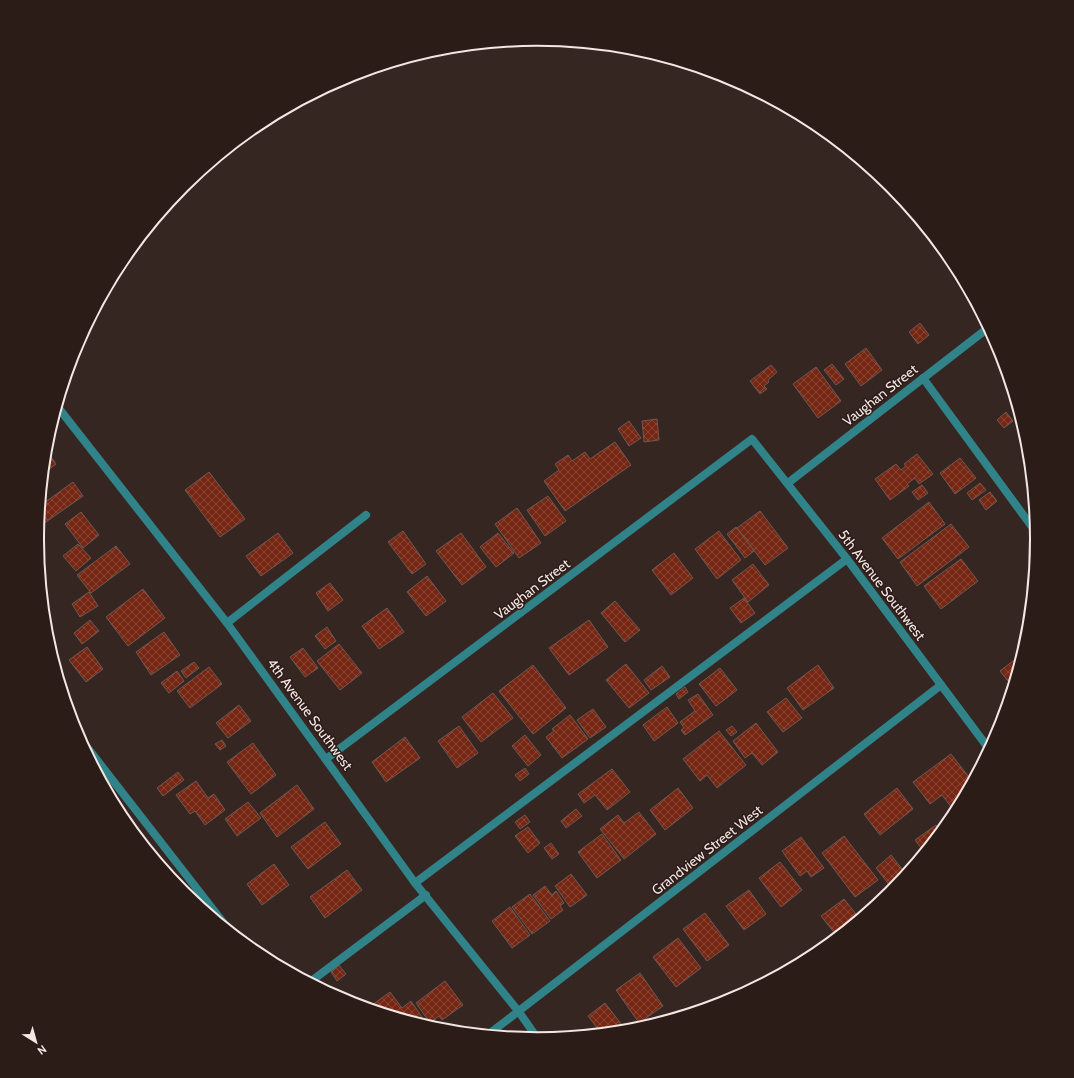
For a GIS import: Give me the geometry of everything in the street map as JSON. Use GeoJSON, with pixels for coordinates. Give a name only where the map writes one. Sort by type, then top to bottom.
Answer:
{"type":"FeatureCollection","features":[{"type":"Feature","properties":{"kind":"street","name":"Vaughan Street"},"geometry":{"type":"LineString","coordinates":[[788,483],[984,331]]}},
{"type":"Feature","properties":{"kind":"street"},"geometry":{"type":"LineString","coordinates":[[923,378],[1030,524]]}},
{"type":"Feature","properties":{"kind":"street","name":"4th Avenue Southwest"},"geometry":{"type":"LineString","coordinates":[[61,411],[227,623],[415,883],[519,1012],[533,1032]]}},
{"type":"Feature","properties":{"kind":"street","name":"Vaughan Street"},"geometry":{"type":"LineString","coordinates":[[326,759],[752,439]]}},
{"type":"Feature","properties":{"kind":"street","name":"5th Avenue Southwest"},"geometry":{"type":"LineString","coordinates":[[752,439],[847,559],[985,744]]}},
{"type":"Feature","properties":{"kind":"street"},"geometry":{"type":"LineString","coordinates":[[227,623],[366,515]]}},
{"type":"Feature","properties":{"kind":"street"},"geometry":{"type":"LineString","coordinates":[[415,883],[847,559]]}},
{"type":"Feature","properties":{"kind":"street","name":"Grandview Street West"},"geometry":{"type":"LineString","coordinates":[[494,1030],[941,685]]}},
{"type":"Feature","properties":{"kind":"street"},"geometry":{"type":"LineString","coordinates":[[96,758],[216,913]]}},
{"type":"Feature","properties":{"kind":"street"},"geometry":{"type":"LineString","coordinates":[[314,979],[426,895]]}},
{"type":"Feature","properties":{"kind":"building"},"geometry":{"type":"Polygon","coordinates":[[[920,323],[929,335],[918,344],[909,332],[920,323]]]}},
{"type":"Feature","properties":{"kind":"building"},"geometry":{"type":"Polygon","coordinates":[[[866,348],[882,370],[861,386],[845,364],[866,348]]]}},
{"type":"Feature","properties":{"kind":"building"},"geometry":{"type":"Polygon","coordinates":[[[832,364],[844,379],[836,385],[824,370],[832,364]]]}},
{"type":"Feature","properties":{"kind":"building"},"geometry":{"type":"Polygon","coordinates":[[[771,365],[777,372],[764,386],[767,389],[760,394],[750,381],[771,365]]]}},
{"type":"Feature","properties":{"kind":"building"},"geometry":{"type":"Polygon","coordinates":[[[816,367],[841,401],[818,418],[793,384],[816,367]]]}},
{"type":"Feature","properties":{"kind":"building"},"geometry":{"type":"Polygon","coordinates":[[[1006,412],[1013,421],[1004,428],[997,420],[1006,412]]]}},
{"type":"Feature","properties":{"kind":"building"},"geometry":{"type":"Polygon","coordinates":[[[657,419],[659,440],[644,442],[642,421],[657,419]]]}},
{"type":"Feature","properties":{"kind":"building"},"geometry":{"type":"Polygon","coordinates":[[[629,421],[641,438],[629,446],[618,429],[629,421]]]}},
{"type":"Feature","properties":{"kind":"building"},"geometry":{"type":"Polygon","coordinates":[[[615,442],[631,465],[565,511],[544,481],[559,470],[555,464],[568,455],[572,461],[585,452],[590,459],[615,442]]]}},
{"type":"Feature","properties":{"kind":"building"},"geometry":{"type":"Polygon","coordinates":[[[917,454],[933,474],[919,484],[915,478],[907,484],[909,486],[890,500],[875,479],[896,464],[901,470],[906,466],[904,464],[917,454]]]}},
{"type":"Feature","properties":{"kind":"building"},"geometry":{"type":"Polygon","coordinates":[[[51,457],[56,464],[49,469],[51,457]]]}},
{"type":"Feature","properties":{"kind":"building"},"geometry":{"type":"Polygon","coordinates":[[[960,458],[976,478],[955,494],[940,473],[960,458]]]}},
{"type":"Feature","properties":{"kind":"building"},"geometry":{"type":"Polygon","coordinates":[[[209,472],[245,519],[220,537],[185,490],[209,472]]]}},
{"type":"Feature","properties":{"kind":"building"},"geometry":{"type":"Polygon","coordinates":[[[73,482],[83,496],[45,523],[45,502],[73,482]]]}},
{"type":"Feature","properties":{"kind":"building"},"geometry":{"type":"Polygon","coordinates":[[[980,483],[986,490],[972,500],[967,493],[980,483]]]}},
{"type":"Feature","properties":{"kind":"building"},"geometry":{"type":"Polygon","coordinates":[[[922,485],[928,493],[918,500],[912,492],[922,485]]]}},
{"type":"Feature","properties":{"kind":"building"},"geometry":{"type":"Polygon","coordinates":[[[990,492],[997,501],[986,510],[979,500],[990,492]]]}},
{"type":"Feature","properties":{"kind":"building"},"geometry":{"type":"Polygon","coordinates":[[[548,496],[566,521],[545,536],[527,510],[548,496]]]}},
{"type":"Feature","properties":{"kind":"building"},"geometry":{"type":"Polygon","coordinates":[[[929,502],[945,524],[898,559],[882,538],[929,502]]]}},
{"type":"Feature","properties":{"kind":"building"},"geometry":{"type":"Polygon","coordinates":[[[517,508],[541,543],[519,558],[495,524],[517,508]]]}},
{"type":"Feature","properties":{"kind":"building"},"geometry":{"type":"Polygon","coordinates":[[[760,511],[788,548],[765,565],[737,528],[760,511]]]}},
{"type":"Feature","properties":{"kind":"building"},"geometry":{"type":"Polygon","coordinates":[[[81,512],[99,535],[83,548],[65,524],[81,512]]]}},
{"type":"Feature","properties":{"kind":"building"},"geometry":{"type":"Polygon","coordinates":[[[951,524],[969,547],[917,586],[900,562],[951,524]]]}},
{"type":"Feature","properties":{"kind":"building"},"geometry":{"type":"Polygon","coordinates":[[[736,527],[754,551],[745,558],[727,534],[736,527]]]}},
{"type":"Feature","properties":{"kind":"building"},"geometry":{"type":"Polygon","coordinates":[[[403,531],[426,564],[412,574],[388,542],[403,531]]]}},
{"type":"Feature","properties":{"kind":"building"},"geometry":{"type":"Polygon","coordinates":[[[719,531],[741,560],[717,579],[695,549],[719,531]]]}},
{"type":"Feature","properties":{"kind":"building"},"geometry":{"type":"Polygon","coordinates":[[[278,533],[293,553],[261,576],[246,556],[278,533]]]}},
{"type":"Feature","properties":{"kind":"building"},"geometry":{"type":"Polygon","coordinates":[[[461,533],[486,567],[462,585],[436,551],[461,533]]]}},
{"type":"Feature","properties":{"kind":"building"},"geometry":{"type":"Polygon","coordinates":[[[498,533],[514,553],[496,567],[480,547],[498,533]]]}},
{"type":"Feature","properties":{"kind":"building"},"geometry":{"type":"Polygon","coordinates":[[[78,544],[91,558],[76,571],[63,556],[78,544]]]}},
{"type":"Feature","properties":{"kind":"building"},"geometry":{"type":"Polygon","coordinates":[[[116,546],[130,564],[91,593],[77,575],[116,546]]]}},
{"type":"Feature","properties":{"kind":"building"},"geometry":{"type":"Polygon","coordinates":[[[674,553],[693,578],[671,595],[652,570],[674,553]]]}},
{"type":"Feature","properties":{"kind":"building"},"geometry":{"type":"Polygon","coordinates":[[[961,559],[978,581],[941,609],[924,586],[961,559]]]}},
{"type":"Feature","properties":{"kind":"building"},"geometry":{"type":"Polygon","coordinates":[[[753,564],[769,585],[748,602],[732,580],[753,564]]]}},
{"type":"Feature","properties":{"kind":"building"},"geometry":{"type":"Polygon","coordinates":[[[427,576],[446,601],[426,616],[407,592],[427,576]]]}},
{"type":"Feature","properties":{"kind":"building"},"geometry":{"type":"Polygon","coordinates":[[[330,583],[343,600],[328,611],[316,593],[330,583]]]}},
{"type":"Feature","properties":{"kind":"building"},"geometry":{"type":"Polygon","coordinates":[[[143,589],[165,618],[128,646],[106,617],[143,589]]]}},
{"type":"Feature","properties":{"kind":"building"},"geometry":{"type":"Polygon","coordinates":[[[89,592],[98,606],[80,617],[72,604],[89,592]]]}},
{"type":"Feature","properties":{"kind":"building"},"geometry":{"type":"Polygon","coordinates":[[[744,598],[755,613],[741,623],[730,608],[744,598]]]}},
{"type":"Feature","properties":{"kind":"building"},"geometry":{"type":"Polygon","coordinates":[[[615,601],[640,630],[625,642],[601,613],[615,601]]]}},
{"type":"Feature","properties":{"kind":"building"},"geometry":{"type":"Polygon","coordinates":[[[387,608],[404,632],[379,649],[362,626],[387,608]]]}},
{"type":"Feature","properties":{"kind":"building"},"geometry":{"type":"Polygon","coordinates":[[[90,620],[99,631],[82,644],[74,633],[90,620]]]}},
{"type":"Feature","properties":{"kind":"building"},"geometry":{"type":"Polygon","coordinates":[[[589,620],[608,647],[569,675],[549,648],[589,620]]]}},
{"type":"Feature","properties":{"kind":"building"},"geometry":{"type":"Polygon","coordinates":[[[327,627],[336,641],[325,649],[315,636],[327,627]]]}},
{"type":"Feature","properties":{"kind":"building"},"geometry":{"type":"Polygon","coordinates":[[[164,632],[180,655],[151,675],[136,652],[164,632]]]}},
{"type":"Feature","properties":{"kind":"building"},"geometry":{"type":"Polygon","coordinates":[[[339,644],[362,673],[340,690],[317,661],[339,644]]]}},
{"type":"Feature","properties":{"kind":"building"},"geometry":{"type":"Polygon","coordinates":[[[87,647],[103,669],[86,682],[69,660],[87,647]]]}},
{"type":"Feature","properties":{"kind":"building"},"geometry":{"type":"Polygon","coordinates":[[[303,648],[318,668],[305,677],[290,657],[303,648]]]}},
{"type":"Feature","properties":{"kind":"building"},"geometry":{"type":"Polygon","coordinates":[[[1015,660],[1009,682],[1000,671],[1015,660]]]}},
{"type":"Feature","properties":{"kind":"building"},"geometry":{"type":"Polygon","coordinates":[[[194,662],[199,668],[186,678],[181,671],[194,662]]]}},
{"type":"Feature","properties":{"kind":"building"},"geometry":{"type":"Polygon","coordinates":[[[626,664],[649,693],[629,708],[606,680],[626,664]]]}},
{"type":"Feature","properties":{"kind":"building"},"geometry":{"type":"Polygon","coordinates":[[[533,665],[566,708],[533,734],[499,691],[533,665]]]}},
{"type":"Feature","properties":{"kind":"building"},"geometry":{"type":"Polygon","coordinates":[[[818,665],[834,688],[803,710],[787,688],[818,665]]]}},
{"type":"Feature","properties":{"kind":"building"},"geometry":{"type":"Polygon","coordinates":[[[662,666],[670,677],[651,690],[644,680],[662,666]]]}},
{"type":"Feature","properties":{"kind":"building"},"geometry":{"type":"Polygon","coordinates":[[[209,667],[222,684],[190,708],[177,691],[209,667]]]}},
{"type":"Feature","properties":{"kind":"building"},"geometry":{"type":"Polygon","coordinates":[[[720,668],[737,690],[716,706],[699,684],[720,668]]]}},
{"type":"Feature","properties":{"kind":"building"},"geometry":{"type":"Polygon","coordinates":[[[177,671],[184,681],[169,693],[161,683],[177,671]]]}},
{"type":"Feature","properties":{"kind":"building"},"geometry":{"type":"Polygon","coordinates":[[[685,687],[688,692],[679,699],[676,694],[685,687]]]}},
{"type":"Feature","properties":{"kind":"building"},"geometry":{"type":"Polygon","coordinates":[[[493,693],[513,718],[481,742],[462,717],[493,693]]]}},
{"type":"Feature","properties":{"kind":"building"},"geometry":{"type":"Polygon","coordinates":[[[698,694],[713,715],[685,735],[681,730],[684,728],[680,722],[695,711],[688,700],[698,694]]]}},
{"type":"Feature","properties":{"kind":"building"},"geometry":{"type":"Polygon","coordinates":[[[786,698],[802,718],[783,732],[767,712],[786,698]]]}},
{"type":"Feature","properties":{"kind":"building"},"geometry":{"type":"Polygon","coordinates":[[[239,705],[251,721],[228,738],[216,723],[239,705]]]}},
{"type":"Feature","properties":{"kind":"building"},"geometry":{"type":"Polygon","coordinates":[[[667,707],[678,723],[654,741],[643,725],[667,707]]]}},
{"type":"Feature","properties":{"kind":"building"},"geometry":{"type":"Polygon","coordinates":[[[593,709],[606,727],[590,738],[577,720],[593,709]]]}},
{"type":"Feature","properties":{"kind":"building"},"geometry":{"type":"Polygon","coordinates":[[[570,715],[588,739],[562,758],[546,737],[554,731],[552,729],[570,715]]]}},
{"type":"Feature","properties":{"kind":"building"},"geometry":{"type":"Polygon","coordinates":[[[756,723],[778,752],[762,765],[752,753],[745,758],[733,741],[756,723]]]}},
{"type":"Feature","properties":{"kind":"building"},"geometry":{"type":"Polygon","coordinates":[[[459,726],[478,753],[457,768],[438,741],[459,726]]]}},
{"type":"Feature","properties":{"kind":"building"},"geometry":{"type":"Polygon","coordinates":[[[732,726],[737,732],[731,736],[726,730],[732,726]]]}},
{"type":"Feature","properties":{"kind":"building"},"geometry":{"type":"Polygon","coordinates":[[[719,731],[746,765],[717,788],[707,775],[700,781],[683,759],[719,731]]]}},
{"type":"Feature","properties":{"kind":"building"},"geometry":{"type":"Polygon","coordinates":[[[525,735],[541,755],[528,766],[512,746],[525,735]]]}},
{"type":"Feature","properties":{"kind":"building"},"geometry":{"type":"Polygon","coordinates":[[[405,737],[420,758],[386,782],[372,762],[405,737]]]}},
{"type":"Feature","properties":{"kind":"building"},"geometry":{"type":"Polygon","coordinates":[[[222,740],[226,746],[220,750],[215,744],[222,740]]]}},
{"type":"Feature","properties":{"kind":"building"},"geometry":{"type":"Polygon","coordinates":[[[253,743],[276,775],[251,794],[227,762],[253,743]]]}},
{"type":"Feature","properties":{"kind":"building"},"geometry":{"type":"Polygon","coordinates":[[[951,754],[969,777],[951,807],[942,795],[930,804],[913,782],[951,754]]]}},
{"type":"Feature","properties":{"kind":"building"},"geometry":{"type":"Polygon","coordinates":[[[525,768],[529,774],[520,781],[515,775],[525,768]]]}},
{"type":"Feature","properties":{"kind":"building"},"geometry":{"type":"Polygon","coordinates":[[[612,769],[630,792],[607,810],[595,795],[584,803],[578,794],[612,769]]]}},
{"type":"Feature","properties":{"kind":"building"},"geometry":{"type":"Polygon","coordinates":[[[178,772],[184,780],[163,796],[157,788],[178,772]]]}},
{"type":"Feature","properties":{"kind":"building"},"geometry":{"type":"Polygon","coordinates":[[[196,781],[208,798],[214,794],[225,810],[205,825],[195,811],[190,814],[176,795],[196,781]]]}},
{"type":"Feature","properties":{"kind":"building"},"geometry":{"type":"Polygon","coordinates":[[[297,785],[314,809],[277,837],[260,813],[297,785]]]}},
{"type":"Feature","properties":{"kind":"building"},"geometry":{"type":"Polygon","coordinates":[[[678,788],[693,808],[665,830],[650,810],[678,788]]]}},
{"type":"Feature","properties":{"kind":"building"},"geometry":{"type":"Polygon","coordinates":[[[897,788],[913,809],[880,835],[864,814],[897,788]]]}},
{"type":"Feature","properties":{"kind":"building"},"geometry":{"type":"Polygon","coordinates":[[[248,802],[261,818],[237,836],[225,819],[248,802]]]}},
{"type":"Feature","properties":{"kind":"building"},"geometry":{"type":"Polygon","coordinates":[[[576,809],[582,816],[566,828],[561,821],[576,809]]]}},
{"type":"Feature","properties":{"kind":"building"},"geometry":{"type":"Polygon","coordinates":[[[639,812],[656,834],[624,859],[600,829],[618,815],[624,823],[639,812]]]}},
{"type":"Feature","properties":{"kind":"building"},"geometry":{"type":"Polygon","coordinates":[[[525,815],[530,822],[520,829],[515,822],[525,815]]]}},
{"type":"Feature","properties":{"kind":"building"},"geometry":{"type":"Polygon","coordinates":[[[325,822],[341,844],[308,869],[291,847],[325,822]]]}},
{"type":"Feature","properties":{"kind":"building"},"geometry":{"type":"Polygon","coordinates":[[[936,825],[937,827],[921,848],[915,840],[936,825]]]}},
{"type":"Feature","properties":{"kind":"building"},"geometry":{"type":"Polygon","coordinates":[[[528,827],[540,843],[528,853],[515,836],[528,827]]]}},
{"type":"Feature","properties":{"kind":"building"},"geometry":{"type":"Polygon","coordinates":[[[602,834],[621,860],[597,878],[578,852],[602,834]]]}},
{"type":"Feature","properties":{"kind":"building"},"geometry":{"type":"Polygon","coordinates":[[[844,836],[878,880],[855,897],[822,853],[844,836]]]}},
{"type":"Feature","properties":{"kind":"building"},"geometry":{"type":"Polygon","coordinates":[[[801,837],[824,868],[811,877],[807,871],[800,876],[782,851],[801,837]]]}},
{"type":"Feature","properties":{"kind":"building"},"geometry":{"type":"Polygon","coordinates":[[[551,843],[559,854],[552,859],[544,848],[551,843]]]}},
{"type":"Feature","properties":{"kind":"building"},"geometry":{"type":"Polygon","coordinates":[[[891,855],[903,870],[889,885],[876,868],[891,855]]]}},
{"type":"Feature","properties":{"kind":"building"},"geometry":{"type":"Polygon","coordinates":[[[780,862],[802,890],[781,907],[759,878],[780,862]]]}},
{"type":"Feature","properties":{"kind":"building"},"geometry":{"type":"Polygon","coordinates":[[[274,864],[289,885],[262,905],[247,884],[274,864]]]}},
{"type":"Feature","properties":{"kind":"building"},"geometry":{"type":"Polygon","coordinates":[[[347,870],[362,890],[325,918],[310,897],[347,870]]]}},
{"type":"Feature","properties":{"kind":"building"},"geometry":{"type":"Polygon","coordinates":[[[571,874],[587,895],[570,907],[555,886],[571,874]]]}},
{"type":"Feature","properties":{"kind":"building"},"geometry":{"type":"Polygon","coordinates":[[[545,886],[552,895],[556,891],[564,903],[560,906],[563,910],[551,919],[533,895],[545,886]]]}},
{"type":"Feature","properties":{"kind":"building"},"geometry":{"type":"Polygon","coordinates":[[[749,890],[766,914],[744,930],[726,906],[749,890]]]}},
{"type":"Feature","properties":{"kind":"building"},"geometry":{"type":"Polygon","coordinates":[[[530,894],[550,921],[532,934],[512,907],[530,894]]]}},
{"type":"Feature","properties":{"kind":"building"},"geometry":{"type":"Polygon","coordinates":[[[844,899],[856,915],[834,932],[821,916],[844,899]]]}},
{"type":"Feature","properties":{"kind":"building"},"geometry":{"type":"Polygon","coordinates":[[[510,907],[530,935],[512,948],[492,921],[510,907]]]}},
{"type":"Feature","properties":{"kind":"building"},"geometry":{"type":"Polygon","coordinates":[[[705,913],[729,945],[707,961],[683,929],[705,913]]]}},
{"type":"Feature","properties":{"kind":"building"},"geometry":{"type":"Polygon","coordinates":[[[678,938],[701,968],[676,987],[653,957],[678,938]]]}},
{"type":"Feature","properties":{"kind":"building"},"geometry":{"type":"Polygon","coordinates":[[[339,965],[346,974],[337,981],[331,972],[339,965]]]}},
{"type":"Feature","properties":{"kind":"building"},"geometry":{"type":"Polygon","coordinates":[[[640,973],[663,1006],[642,1021],[638,1022],[616,990],[640,973]]]}},
{"type":"Feature","properties":{"kind":"building"},"geometry":{"type":"Polygon","coordinates":[[[445,981],[463,1005],[442,1020],[439,1016],[433,1021],[428,1020],[416,1003],[445,981]]]}},
{"type":"Feature","properties":{"kind":"building"},"geometry":{"type":"Polygon","coordinates":[[[390,992],[402,1008],[411,1001],[422,1017],[409,1015],[374,1004],[390,992]]]}},
{"type":"Feature","properties":{"kind":"building"},"geometry":{"type":"Polygon","coordinates":[[[605,1003],[622,1025],[597,1028],[588,1016],[605,1003]]]}}]}
